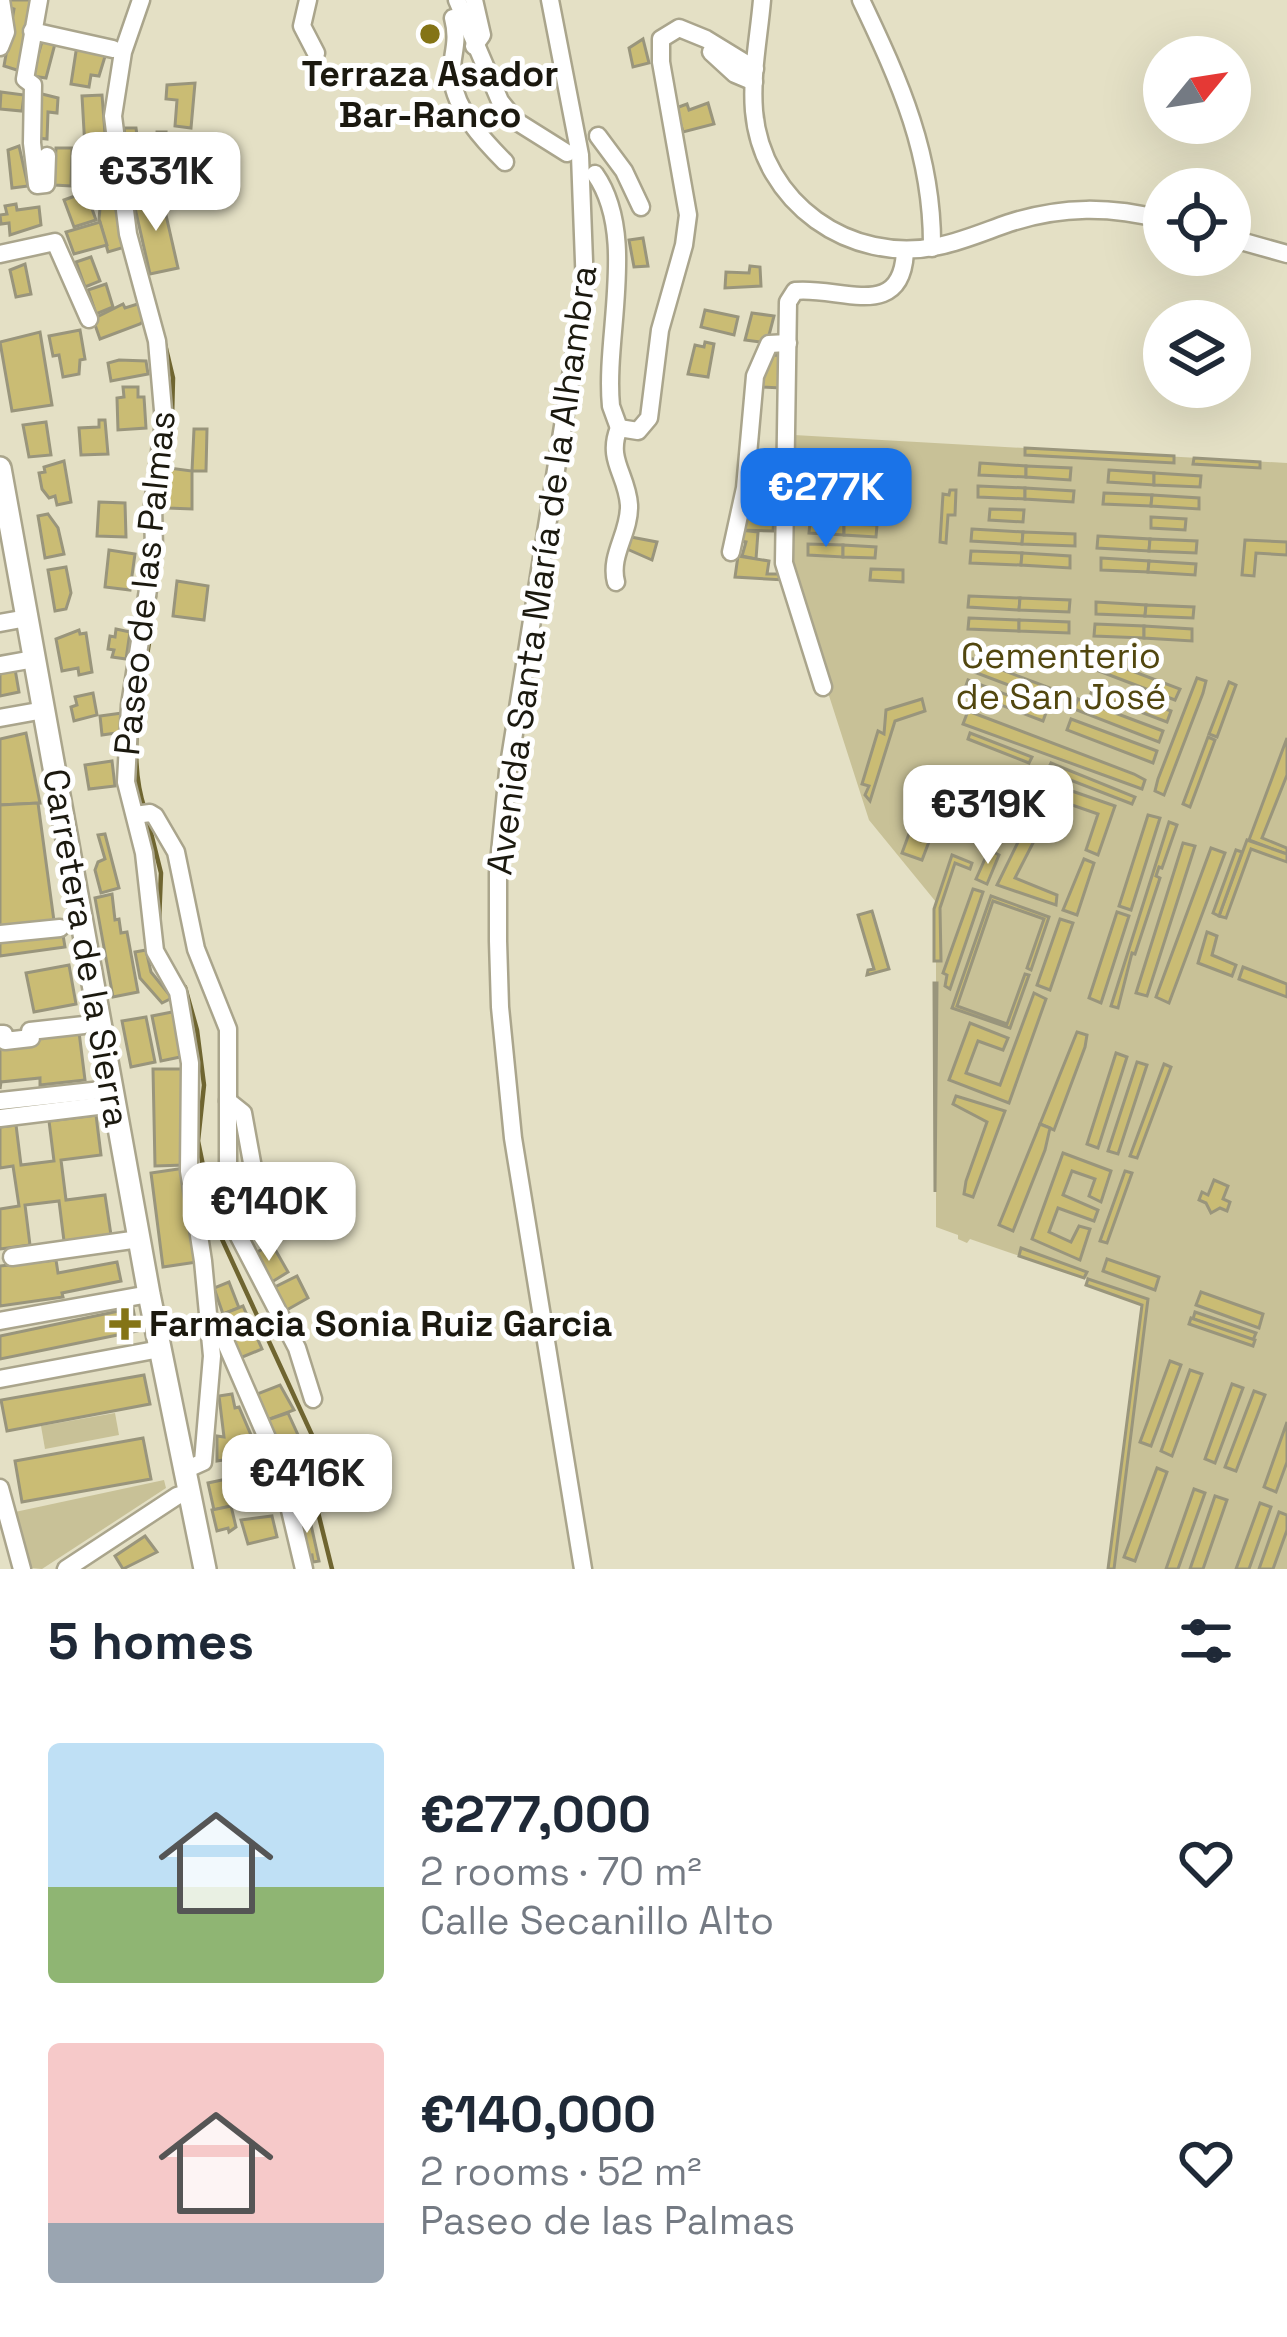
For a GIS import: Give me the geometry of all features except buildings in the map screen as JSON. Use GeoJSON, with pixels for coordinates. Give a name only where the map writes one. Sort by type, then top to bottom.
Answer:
{"type":"FeatureCollection","features":[{"type":"Feature","properties":{"kind":"main road","name":"Carretera de la Sierra"},"geometry":{"type":"LineString","coordinates":[[0,468],[149,1294],[205,1569]]}},
{"type":"Feature","properties":{"kind":"street"},"geometry":{"type":"LineString","coordinates":[[0,47],[6,32],[1,0]]}},
{"type":"Feature","properties":{"kind":"street"},"geometry":{"type":"LineString","coordinates":[[39,0],[25,79],[33,85],[37,185],[46,184],[46,156]]}},
{"type":"Feature","properties":{"kind":"street","name":"Paseo de las Palmas"},"geometry":{"type":"LineString","coordinates":[[141,0],[123,52],[113,116],[122,206],[158,341],[164,396],[153,504],[154,551],[126,752],[126,782],[142,814],[176,852],[196,949],[228,1029],[228,1198],[234,1227],[297,1348],[313,1399]]}},
{"type":"Feature","properties":{"kind":"street"},"geometry":{"type":"LineString","coordinates":[[308,0],[302,26],[316,53]]}},
{"type":"Feature","properties":{"kind":"street"},"geometry":{"type":"LineString","coordinates":[[453,0],[500,101],[516,121],[567,153]]}},
{"type":"Feature","properties":{"kind":"street"},"geometry":{"type":"LineString","coordinates":[[453,0],[457,34],[451,74],[455,91],[475,131],[505,162]]}},
{"type":"Feature","properties":{"kind":"street"},"geometry":{"type":"LineString","coordinates":[[474,0],[482,35],[474,46]]}},
{"type":"Feature","properties":{"kind":"street","name":"Avenida Santa María de la Alhambra"},"geometry":{"type":"LineString","coordinates":[[550,0],[580,155],[585,288],[508,771],[499,873],[500,1007],[513,1138],[583,1569]]}},
{"type":"Feature","properties":{"kind":"street"},"geometry":{"type":"LineString","coordinates":[[754,110],[762,0]]}},
{"type":"Feature","properties":{"kind":"street"},"geometry":{"type":"LineString","coordinates":[[861,0],[889,59],[926,165],[932,196],[932,248]]}},
{"type":"Feature","properties":{"kind":"street"},"geometry":{"type":"LineString","coordinates":[[595,174],[609,200],[616,233],[609,392],[619,428],[638,431],[649,418],[660,330],[687,229],[687,193],[660,48],[670,30],[679,28],[728,54],[755,76]]}},
{"type":"Feature","properties":{"kind":"street"},"geometry":{"type":"LineString","coordinates":[[32,31],[113,50]]}},
{"type":"Feature","properties":{"kind":"street"},"geometry":{"type":"LineString","coordinates":[[694,35],[734,74],[754,110],[770,165],[806,214],[859,243],[905,250],[932,248],[1053,211],[1107,209],[1143,216]]}},
{"type":"Feature","properties":{"kind":"street"},"geometry":{"type":"LineString","coordinates":[[728,54],[758,43]]}},
{"type":"Feature","properties":{"kind":"street"},"geometry":{"type":"LineString","coordinates":[[734,74],[755,76]]}},
{"type":"Feature","properties":{"kind":"street"},"geometry":{"type":"LineString","coordinates":[[598,136],[624,171],[641,207]]}},
{"type":"Feature","properties":{"kind":"street"},"geometry":{"type":"LineString","coordinates":[[0,254],[56,242],[88,320]]}},
{"type":"Feature","properties":{"kind":"street"},"geometry":{"type":"LineString","coordinates":[[1251,244],[1287,254]]}},
{"type":"Feature","properties":{"kind":"street"},"geometry":{"type":"LineString","coordinates":[[823,687],[784,563],[788,302],[794,291],[878,296],[892,290],[901,279],[905,250]]}},
{"type":"Feature","properties":{"kind":"street"},"geometry":{"type":"LineString","coordinates":[[731,552],[745,488],[755,376],[769,344],[788,343]]}},
{"type":"Feature","properties":{"kind":"street"},"geometry":{"type":"LineString","coordinates":[[616,582],[612,566],[628,526],[628,500],[612,446],[619,428]]}},
{"type":"Feature","properties":{"kind":"street"},"geometry":{"type":"LineString","coordinates":[[0,623],[27,618]]}},
{"type":"Feature","properties":{"kind":"street"},"geometry":{"type":"LineString","coordinates":[[0,665],[34,659]]}},
{"type":"Feature","properties":{"kind":"street"},"geometry":{"type":"LineString","coordinates":[[0,718],[44,710]]}},
{"type":"Feature","properties":{"kind":"street","name":"Paseo de las Palmas"},"geometry":{"type":"LineString","coordinates":[[142,814],[155,951],[178,992],[190,1063],[188,1171],[211,1331],[203,1462],[185,1482]]}},
{"type":"Feature","properties":{"kind":"street","name":"Carretera de la Sierra"},"geometry":{"type":"LineString","coordinates":[[0,934],[60,928]]}},
{"type":"Feature","properties":{"kind":"street"},"geometry":{"type":"LineString","coordinates":[[0,1034],[4,1041],[18,1040],[31,1038],[30,1031],[84,1024]]}},
{"type":"Feature","properties":{"kind":"street"},"geometry":{"type":"LineString","coordinates":[[0,1101],[113,1097]]}},
{"type":"Feature","properties":{"kind":"street"},"geometry":{"type":"LineString","coordinates":[[0,1118],[113,1097]]}},
{"type":"Feature","properties":{"kind":"street","name":"Paseo de las Palmas"},"geometry":{"type":"LineString","coordinates":[[229,1101],[243,1114],[253,1168]]}},
{"type":"Feature","properties":{"kind":"street"},"geometry":{"type":"LineString","coordinates":[[12,1257],[139,1238]]}},
{"type":"Feature","properties":{"kind":"street"},"geometry":{"type":"LineString","coordinates":[[0,1321],[149,1294]]}},
{"type":"Feature","properties":{"kind":"street","name":"Paseo de las Palmas"},"geometry":{"type":"LineString","coordinates":[[211,1331],[225,1341],[274,1454],[304,1569]]}},
{"type":"Feature","properties":{"kind":"street"},"geometry":{"type":"LineString","coordinates":[[0,1379],[160,1349]]}},
{"type":"Feature","properties":{"kind":"street"},"geometry":{"type":"LineString","coordinates":[[66,1569],[177,1496],[185,1482]]}},
{"type":"Feature","properties":{"kind":"street"},"geometry":{"type":"LineString","coordinates":[[0,1488],[22,1569]]}},
{"type":"Feature","properties":{"kind":"green space","name":"Cementerio de San José"},"geometry":{"type":"Polygon","coordinates":[[[794,435],[1287,463],[1287,1569],[1108,1569],[1141,1305],[1086,1285],[1087,1279],[970,1239],[967,1243],[936,1227],[936,902],[869,820],[786,562],[794,435]]]}},
{"type":"Feature","properties":{"kind":"green space"},"geometry":{"type":"Polygon","coordinates":[[[115,1413],[119,1435],[45,1449],[41,1426],[115,1413]]]}},
{"type":"Feature","properties":{"kind":"green space"},"geometry":{"type":"Polygon","coordinates":[[[164,1480],[166,1488],[42,1569],[31,1568],[15,1512],[164,1480]]]}},
{"type":"Feature","properties":{"kind":"waterway"},"geometry":{"type":"LineString","coordinates":[[164,340],[173,378],[172,417]]}},
{"type":"Feature","properties":{"kind":"waterway"},"geometry":{"type":"LineString","coordinates":[[145,810],[136,758],[137,731],[155,596]]}},
{"type":"Feature","properties":{"kind":"waterway"},"geometry":{"type":"LineString","coordinates":[[148,821],[161,873],[159,922]]}},
{"type":"Feature","properties":{"kind":"waterway"},"geometry":{"type":"LineString","coordinates":[[185,987],[204,1085],[198,1141],[215,1224],[312,1435],[317,1466],[312,1488],[332,1569]]}},
{"type":"Feature","properties":{"kind":"place","name":"Terraza Asador Bar-Ranco"},"geometry":{"type":"Point","coordinates":[430,34]}},
{"type":"Feature","properties":{"kind":"place","name":"Farmacia Sonia Ruiz Garcia"},"geometry":{"type":"Point","coordinates":[125,1324]}}]}
